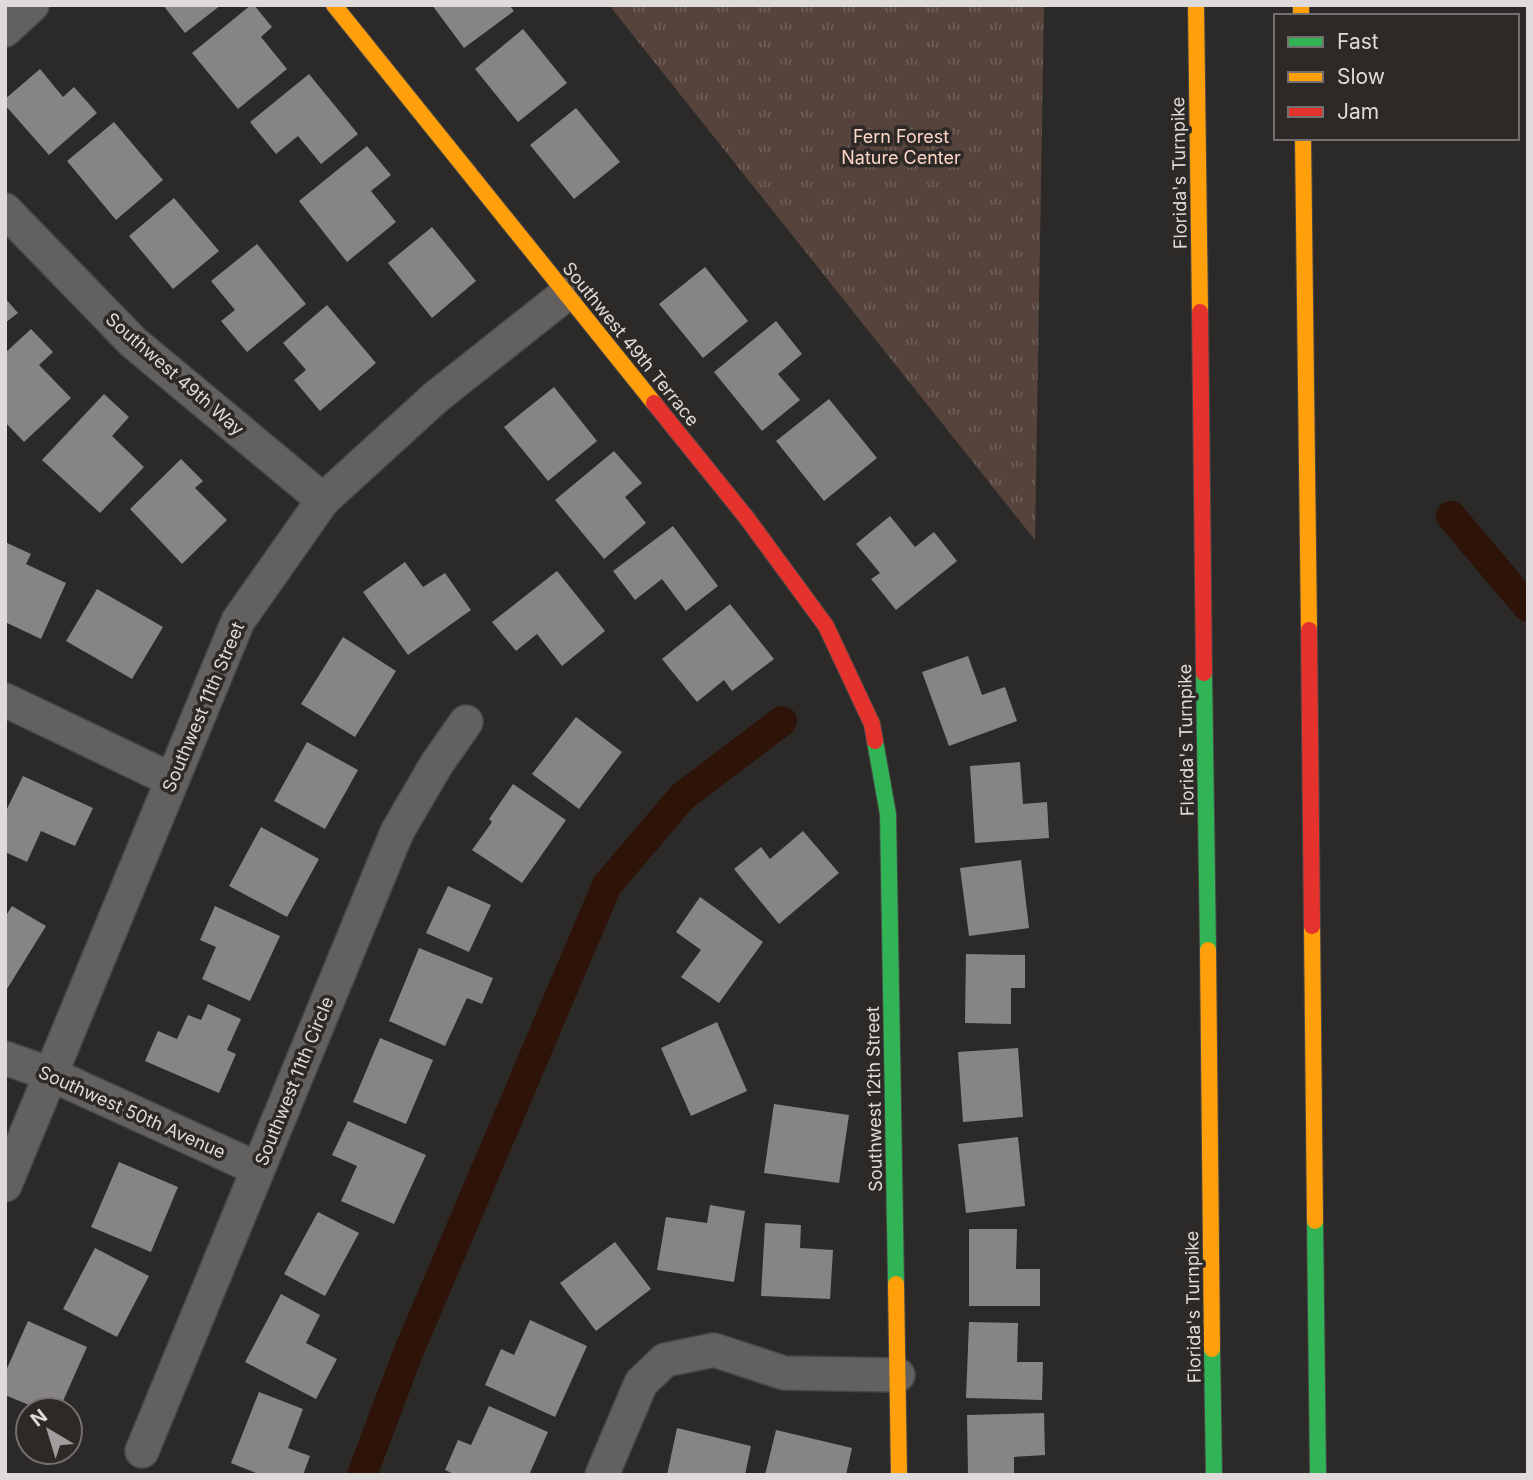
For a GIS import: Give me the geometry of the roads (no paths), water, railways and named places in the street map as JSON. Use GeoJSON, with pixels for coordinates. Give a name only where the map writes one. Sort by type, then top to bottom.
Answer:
{"type":"FeatureCollection","features":[{"type":"Feature","properties":{"kind":"main road","name":"Southwest 49th Terrace"},"geometry":{"type":"LineString","coordinates":[[334,5],[746,517],[826,626],[872,724]]}},
{"type":"Feature","properties":{"kind":"main road","name":"Florida's Turnpike"},"geometry":{"type":"LineString","coordinates":[[1196,5],[1214,1475]]}},
{"type":"Feature","properties":{"kind":"main road"},"geometry":{"type":"LineString","coordinates":[[1303,140],[1318,1475]]}},
{"type":"Feature","properties":{"kind":"main road","name":"Southwest 12th Street"},"geometry":{"type":"LineString","coordinates":[[872,724],[888,814],[899,1475]]}},
{"type":"Feature","properties":{"kind":"street"},"geometry":{"type":"LineString","coordinates":[[5,30],[32,5]]}},
{"type":"Feature","properties":{"kind":"street","name":"Southwest 49th Way"},"geometry":{"type":"LineString","coordinates":[[5,210],[133,342],[323,500]]}},
{"type":"Feature","properties":{"kind":"street","name":"Southwest 11th Street"},"geometry":{"type":"LineString","coordinates":[[5,1185],[238,621],[323,500],[436,397],[565,294]]}},
{"type":"Feature","properties":{"kind":"street"},"geometry":{"type":"LineString","coordinates":[[5,700],[172,780]]}},
{"type":"Feature","properties":{"kind":"street","name":"Southwest 11th Circle"},"geometry":{"type":"LineString","coordinates":[[142,1451],[397,832],[436,765],[466,722]]}},
{"type":"Feature","properties":{"kind":"street","name":"Southwest 50th Avenue"},"geometry":{"type":"LineString","coordinates":[[5,1058],[50,1074],[258,1169]]}},
{"type":"Feature","properties":{"kind":"street"},"geometry":{"type":"LineString","coordinates":[[603,1475],[641,1383],[665,1360],[714,1350],[785,1373],[898,1375]]}},
{"type":"Feature","properties":{"kind":"waterway"},"geometry":{"type":"LineString","coordinates":[[1451,516],[1528,607]]}},
{"type":"Feature","properties":{"kind":"waterway"},"geometry":{"type":"LineString","coordinates":[[362,1475],[406,1358],[607,885],[682,797],[782,721]]}},
{"type":"Feature","properties":{"kind":"park label","name":"Fern Forest Nature Center"},"geometry":{"type":"Point","coordinates":[901,146]}}]}
